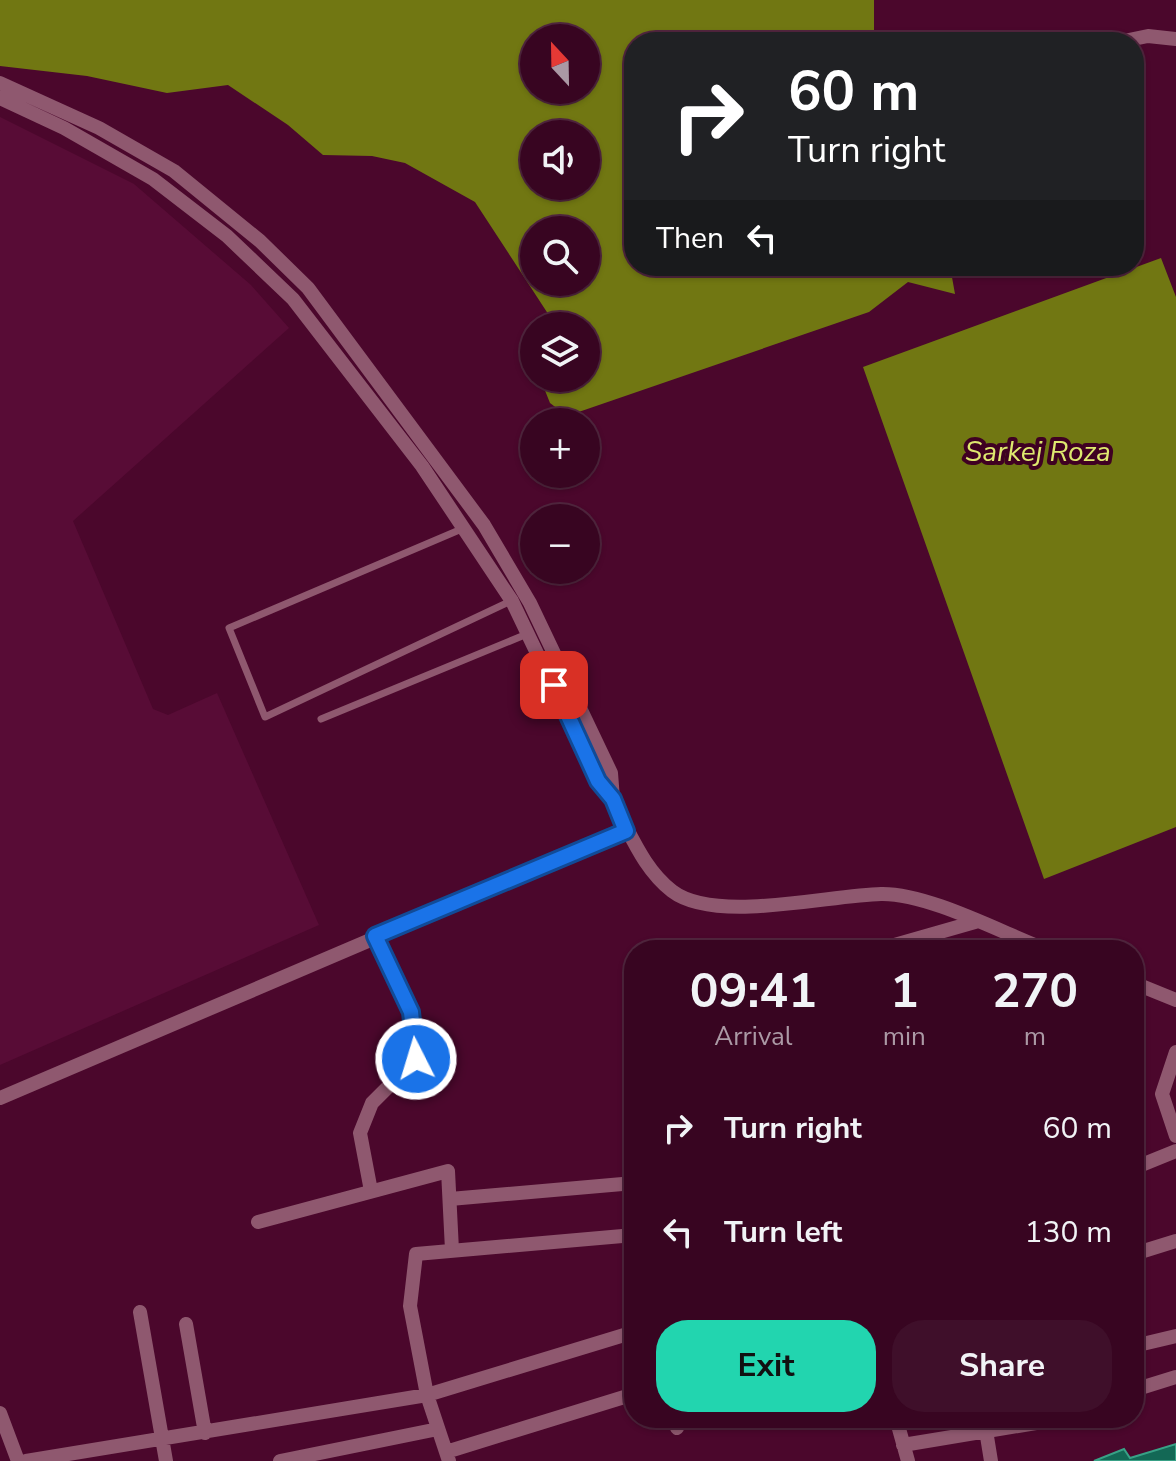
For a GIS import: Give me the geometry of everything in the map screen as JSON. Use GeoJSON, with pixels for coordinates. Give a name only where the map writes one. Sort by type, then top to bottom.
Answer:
{"type":"FeatureCollection","features":[{"type":"Feature","properties":{"kind":"street"},"geometry":{"type":"LineString","coordinates":[[1144,37],[1176,39]]}},
{"type":"Feature","properties":{"kind":"street"},"geometry":{"type":"LineString","coordinates":[[0,83],[153,179],[240,247],[283,288],[319,329],[519,597],[529,633],[572,708]]}},
{"type":"Feature","properties":{"kind":"street"},"geometry":{"type":"LineString","coordinates":[[0,98],[50,113],[174,171],[252,234],[298,277],[334,319],[484,525],[572,708],[598,781],[613,799],[626,831],[654,872],[672,891],[690,901],[737,905],[896,895],[915,898],[1021,940]]}},
{"type":"Feature","properties":{"kind":"street"},"geometry":{"type":"LineString","coordinates":[[240,247],[252,234]]}},
{"type":"Feature","properties":{"kind":"street"},"geometry":{"type":"LineString","coordinates":[[283,288],[298,277]]}},
{"type":"Feature","properties":{"kind":"street"},"geometry":{"type":"LineString","coordinates":[[319,329],[334,319]]}},
{"type":"Feature","properties":{"kind":"street"},"geometry":{"type":"LineString","coordinates":[[422,466],[436,457]]}},
{"type":"Feature","properties":{"kind":"street"},"geometry":{"type":"LineString","coordinates":[[0,1098],[626,831]]}},
{"type":"Feature","properties":{"kind":"street"},"geometry":{"type":"LineString","coordinates":[[912,940],[975,922]]}},
{"type":"Feature","properties":{"kind":"street"},"geometry":{"type":"LineString","coordinates":[[371,1191],[360,1133],[372,1103],[416,1059],[411,1012],[375,936]]}},
{"type":"Feature","properties":{"kind":"street"},"geometry":{"type":"LineString","coordinates":[[1144,987],[1176,1000]]}},
{"type":"Feature","properties":{"kind":"street"},"geometry":{"type":"LineString","coordinates":[[1176,1052],[1162,1094],[1176,1136]]}},
{"type":"Feature","properties":{"kind":"street"},"geometry":{"type":"LineString","coordinates":[[1144,1164],[1176,1151]]}},
{"type":"Feature","properties":{"kind":"street"},"geometry":{"type":"LineString","coordinates":[[258,1222],[448,1171],[452,1250]]}},
{"type":"Feature","properties":{"kind":"street"},"geometry":{"type":"LineString","coordinates":[[450,1199],[624,1184]]}},
{"type":"Feature","properties":{"kind":"street"},"geometry":{"type":"LineString","coordinates":[[624,1236],[416,1254],[410,1306],[427,1395],[447,1456],[624,1397]]}},
{"type":"Feature","properties":{"kind":"street"},"geometry":{"type":"LineString","coordinates":[[1144,1251],[1176,1241]]}},
{"type":"Feature","properties":{"kind":"street"},"geometry":{"type":"LineString","coordinates":[[140,1312],[166,1461]]}},
{"type":"Feature","properties":{"kind":"street"},"geometry":{"type":"LineString","coordinates":[[186,1324],[205,1433]]}},
{"type":"Feature","properties":{"kind":"street"},"geometry":{"type":"LineString","coordinates":[[26,1461],[427,1395],[624,1335]]}},
{"type":"Feature","properties":{"kind":"street"},"geometry":{"type":"LineString","coordinates":[[1144,1344],[1176,1336]]}},
{"type":"Feature","properties":{"kind":"street"},"geometry":{"type":"LineString","coordinates":[[1144,1387],[1176,1377]]}},
{"type":"Feature","properties":{"kind":"street"},"geometry":{"type":"LineString","coordinates":[[0,1413],[18,1461]]}},
{"type":"Feature","properties":{"kind":"street"},"geometry":{"type":"LineString","coordinates":[[899,1428],[908,1461]]}},
{"type":"Feature","properties":{"kind":"street"},"geometry":{"type":"LineString","coordinates":[[903,1445],[973,1428]]}},
{"type":"Feature","properties":{"kind":"street"},"geometry":{"type":"LineString","coordinates":[[986,1428],[991,1461]]}},
{"type":"Feature","properties":{"kind":"street"},"geometry":{"type":"LineString","coordinates":[[280,1461],[438,1429]]}},
{"type":"Feature","properties":{"kind":"lane"},"geometry":{"type":"LineString","coordinates":[[466,527],[229,628],[265,717],[519,597]]}},
{"type":"Feature","properties":{"kind":"lane"},"geometry":{"type":"LineString","coordinates":[[321,719],[529,633]]}},
{"type":"Feature","properties":{"kind":"shaded area"},"geometry":{"type":"Polygon","coordinates":[[[0,117],[134,184],[251,285],[289,328],[73,521],[153,709],[168,715],[217,693],[319,925],[0,1065],[0,117]]]}},
{"type":"Feature","properties":{"kind":"water"},"geometry":{"type":"Polygon","coordinates":[[[0,0],[874,0],[874,32],[624,32],[624,276],[952,276],[955,294],[908,282],[869,312],[590,408],[557,408],[550,403],[546,392],[600,392],[600,312],[547,312],[536,296],[600,296],[600,216],[520,216],[520,271],[475,202],[405,163],[372,156],[323,155],[288,125],[228,85],[167,93],[87,76],[0,66],[0,0]]]}},
{"type":"Feature","properties":{"kind":"water","name":"Sarkej Roza"},"geometry":{"type":"Polygon","coordinates":[[[1161,258],[1176,297],[1176,827],[1044,879],[863,367],[1112,276],[1144,276],[1144,264],[1161,258]]]}},
{"type":"Feature","properties":{"kind":"building"},"geometry":{"type":"Polygon","coordinates":[[[1176,1444],[1176,1461],[1094,1461],[1124,1449],[1130,1458],[1176,1444]]]}},
{"type":"Feature","properties":{"kind":"route"},"geometry":{"type":"LineString","coordinates":[[416,1059],[411,1012],[375,936],[626,831],[613,799],[598,781],[554,685]]}}]}
